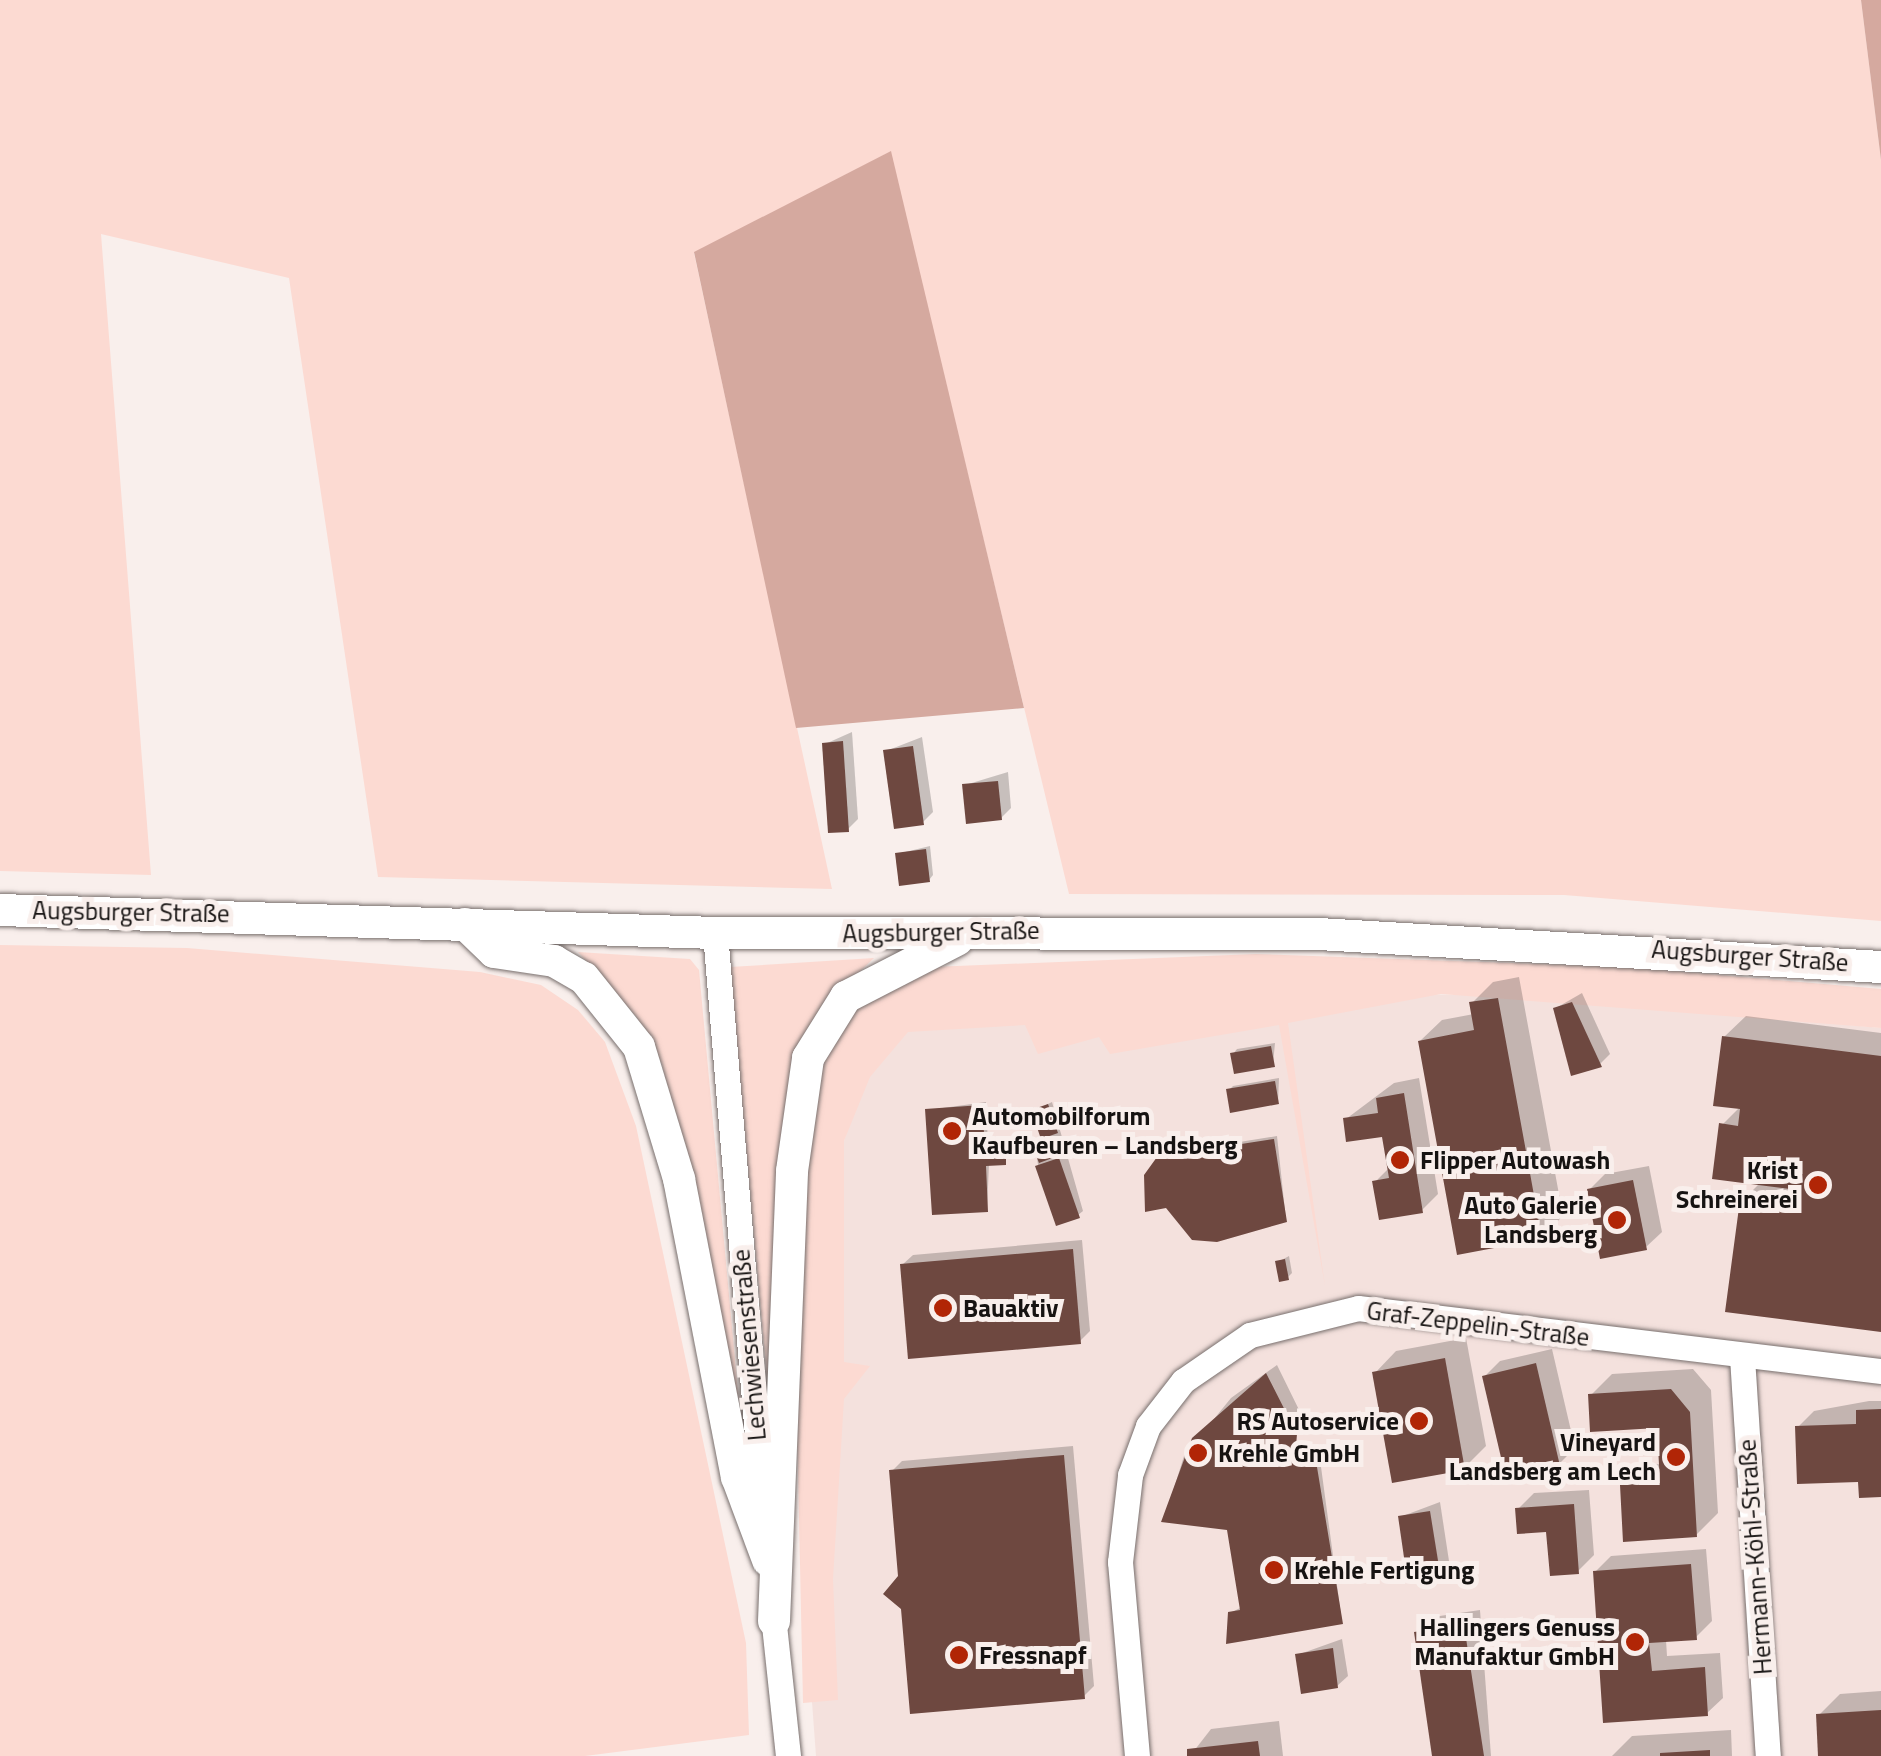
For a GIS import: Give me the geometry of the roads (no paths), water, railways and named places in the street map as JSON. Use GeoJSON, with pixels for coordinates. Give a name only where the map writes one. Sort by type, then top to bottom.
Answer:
{"type":"FeatureCollection","features":[{"type":"Feature","properties":{"kind":"main road","name":"Augsburger Straße"},"geometry":{"type":"LineString","coordinates":[[0,910],[715,933],[976,932],[1542,941],[1881,967]]}},
{"type":"Feature","properties":{"kind":"main road"},"geometry":{"type":"LineString","coordinates":[[465,924],[494,952],[554,961],[584,978],[638,1047],[679,1180],[737,1476],[768,1560]]}},
{"type":"Feature","properties":{"kind":"main road"},"geometry":{"type":"LineString","coordinates":[[774,1622],[792,1171],[808,1058],[846,997],[976,932]]}},
{"type":"Feature","properties":{"kind":"street","name":"Lechwiesenstraße"},"geometry":{"type":"LineString","coordinates":[[715,933],[788,1756]]}},
{"type":"Feature","properties":{"kind":"street","name":"Graf-Zeppelin-Straße"},"geometry":{"type":"LineString","coordinates":[[1137,1756],[1120,1519],[1148,1426],[1218,1353],[1318,1314],[1358,1308],[1742,1358],[1881,1370]]}},
{"type":"Feature","properties":{"kind":"street","name":"Hermann-Köhl-Straße"},"geometry":{"type":"LineString","coordinates":[[1742,1358],[1768,1756]]}},
{"type":"Feature","properties":{"kind":"place","name":"Automobilforum Kaufbeuren – Landsberg"},"geometry":{"type":"Point","coordinates":[952,1131]}},
{"type":"Feature","properties":{"kind":"place","name":"Flipper Autowash"},"geometry":{"type":"Point","coordinates":[1400,1160]}},
{"type":"Feature","properties":{"kind":"place","name":"Krist Schreinerei"},"geometry":{"type":"Point","coordinates":[1818,1185]}},
{"type":"Feature","properties":{"kind":"place","name":"Auto Galerie Landsberg"},"geometry":{"type":"Point","coordinates":[1617,1220]}},
{"type":"Feature","properties":{"kind":"place","name":"Bauaktiv"},"geometry":{"type":"Point","coordinates":[943,1308]}},
{"type":"Feature","properties":{"kind":"place","name":"RS Autoservice"},"geometry":{"type":"Point","coordinates":[1419,1421]}},
{"type":"Feature","properties":{"kind":"place","name":"Krehle GmbH"},"geometry":{"type":"Point","coordinates":[1198,1453]}},
{"type":"Feature","properties":{"kind":"place","name":"Vineyard Landsberg am Lech"},"geometry":{"type":"Point","coordinates":[1676,1457]}},
{"type":"Feature","properties":{"kind":"place","name":"Krehle Fertigung"},"geometry":{"type":"Point","coordinates":[1274,1570]}},
{"type":"Feature","properties":{"kind":"place","name":"Hallingers Genuss Manufaktur GmbH"},"geometry":{"type":"Point","coordinates":[1635,1642]}},
{"type":"Feature","properties":{"kind":"place","name":"Fressnapf"},"geometry":{"type":"Point","coordinates":[959,1655]}}]}
